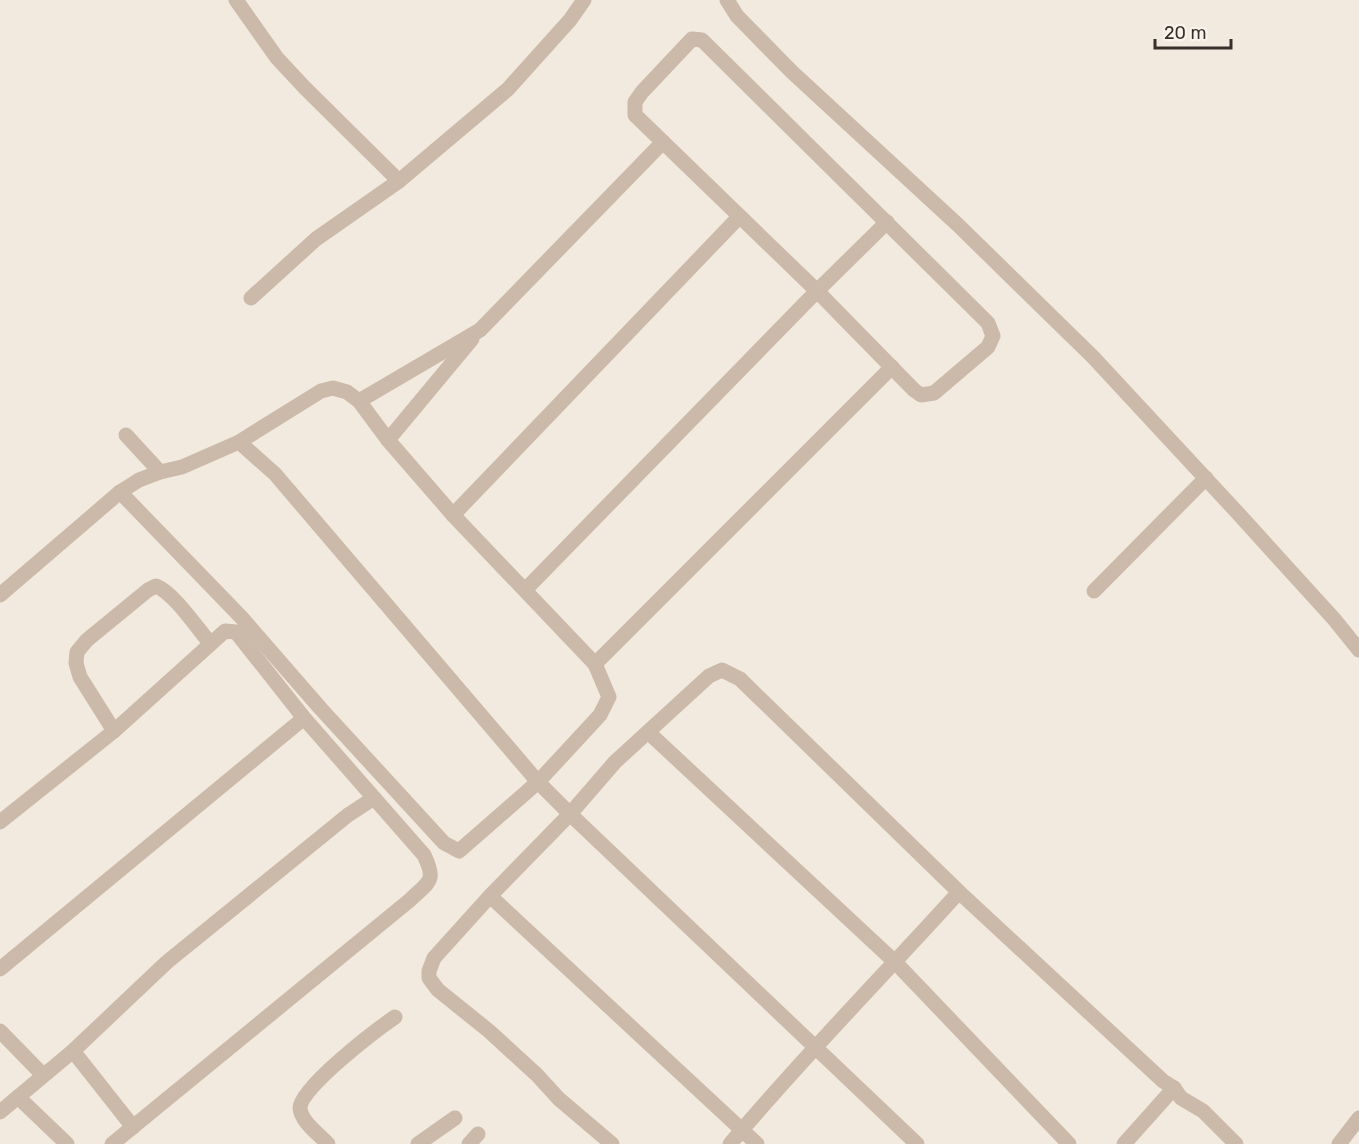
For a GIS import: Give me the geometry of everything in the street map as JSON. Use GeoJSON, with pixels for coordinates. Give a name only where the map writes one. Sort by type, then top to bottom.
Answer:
{"type":"FeatureCollection","features":[{"type":"Feature","properties":{"kind":"street"},"geometry":{"type":"LineString","coordinates":[[236,0],[284,66],[399,181]]}},
{"type":"Feature","properties":{"kind":"street"},"geometry":{"type":"LineString","coordinates":[[251,298],[316,239],[399,181],[508,89],[570,20],[584,0]]}},
{"type":"Feature","properties":{"kind":"street"},"geometry":{"type":"LineString","coordinates":[[727,0],[737,16],[792,72],[950,218],[1093,357],[1206,478],[1334,619],[1359,650]]}},
{"type":"Feature","properties":{"kind":"street"},"geometry":{"type":"LineString","coordinates":[[692,39],[702,40],[988,323],[993,336],[988,347],[934,393],[921,395],[739,217],[636,115],[635,102],[642,92],[692,39]]}},
{"type":"Feature","properties":{"kind":"street"},"geometry":{"type":"LineString","coordinates":[[388,441],[480,330],[663,142]]}},
{"type":"Feature","properties":{"kind":"street"},"geometry":{"type":"LineString","coordinates":[[453,515],[739,217]]}},
{"type":"Feature","properties":{"kind":"street"},"geometry":{"type":"LineString","coordinates":[[526,589],[887,222]]}},
{"type":"Feature","properties":{"kind":"street"},"geometry":{"type":"LineString","coordinates":[[358,401],[480,330]]}},
{"type":"Feature","properties":{"kind":"street"},"geometry":{"type":"LineString","coordinates":[[595,664],[892,368]]}},
{"type":"Feature","properties":{"kind":"street"},"geometry":{"type":"LineString","coordinates":[[0,595],[120,492],[139,480],[182,467],[239,442],[321,391],[333,388],[347,392],[358,401],[388,441],[453,515],[595,664],[609,697],[600,715],[538,782],[459,851],[451,848],[329,717],[241,617],[120,492]]}},
{"type":"Feature","properties":{"kind":"street"},"geometry":{"type":"LineString","coordinates":[[126,435],[160,472]]}},
{"type":"Feature","properties":{"kind":"street"},"geometry":{"type":"LineString","coordinates":[[239,442],[275,474],[538,782],[917,1144]]}},
{"type":"Feature","properties":{"kind":"street"},"geometry":{"type":"LineString","coordinates":[[1094,591],[1206,478]]}},
{"type":"Feature","properties":{"kind":"street"},"geometry":{"type":"LineString","coordinates":[[114,731],[80,677],[76,656],[84,643],[148,590],[156,586],[177,604],[210,644]]}},
{"type":"Feature","properties":{"kind":"street"},"geometry":{"type":"LineString","coordinates":[[0,822],[114,731],[225,631],[236,632],[304,718],[424,855],[432,871],[429,881],[410,900],[112,1144]]}},
{"type":"Feature","properties":{"kind":"street"},"geometry":{"type":"LineString","coordinates":[[612,1144],[559,1099],[537,1075],[489,1031],[438,990],[429,978],[430,965],[490,896],[570,814],[615,762],[708,676],[722,670],[740,679],[959,892],[1163,1081],[1174,1088],[1182,1098],[1203,1111],[1236,1144]]}},
{"type":"Feature","properties":{"kind":"street"},"geometry":{"type":"LineString","coordinates":[[0,969],[304,718]]}},
{"type":"Feature","properties":{"kind":"street"},"geometry":{"type":"LineString","coordinates":[[648,732],[895,962],[1069,1144]]}},
{"type":"Feature","properties":{"kind":"street"},"geometry":{"type":"LineString","coordinates":[[0,1112],[73,1051],[167,962],[348,815],[374,798]]}},
{"type":"Feature","properties":{"kind":"street"},"geometry":{"type":"LineString","coordinates":[[730,1144],[814,1046],[959,892]]}},
{"type":"Feature","properties":{"kind":"street"},"geometry":{"type":"LineString","coordinates":[[490,896],[757,1144]]}},
{"type":"Feature","properties":{"kind":"street"},"geometry":{"type":"LineString","coordinates":[[328,1144],[304,1119],[300,1111],[303,1099],[312,1087],[370,1035],[395,1017]]}},
{"type":"Feature","properties":{"kind":"street"},"geometry":{"type":"LineString","coordinates":[[0,1031],[43,1076]]}},
{"type":"Feature","properties":{"kind":"street"},"geometry":{"type":"LineString","coordinates":[[73,1051],[134,1127]]}},
{"type":"Feature","properties":{"kind":"street"},"geometry":{"type":"LineString","coordinates":[[1124,1144],[1174,1088]]}},
{"type":"Feature","properties":{"kind":"street"},"geometry":{"type":"LineString","coordinates":[[18,1097],[67,1144]]}},
{"type":"Feature","properties":{"kind":"street"},"geometry":{"type":"LineString","coordinates":[[418,1144],[455,1118]]}},
{"type":"Feature","properties":{"kind":"street"},"geometry":{"type":"LineString","coordinates":[[1339,1144],[1359,1118]]}}]}
